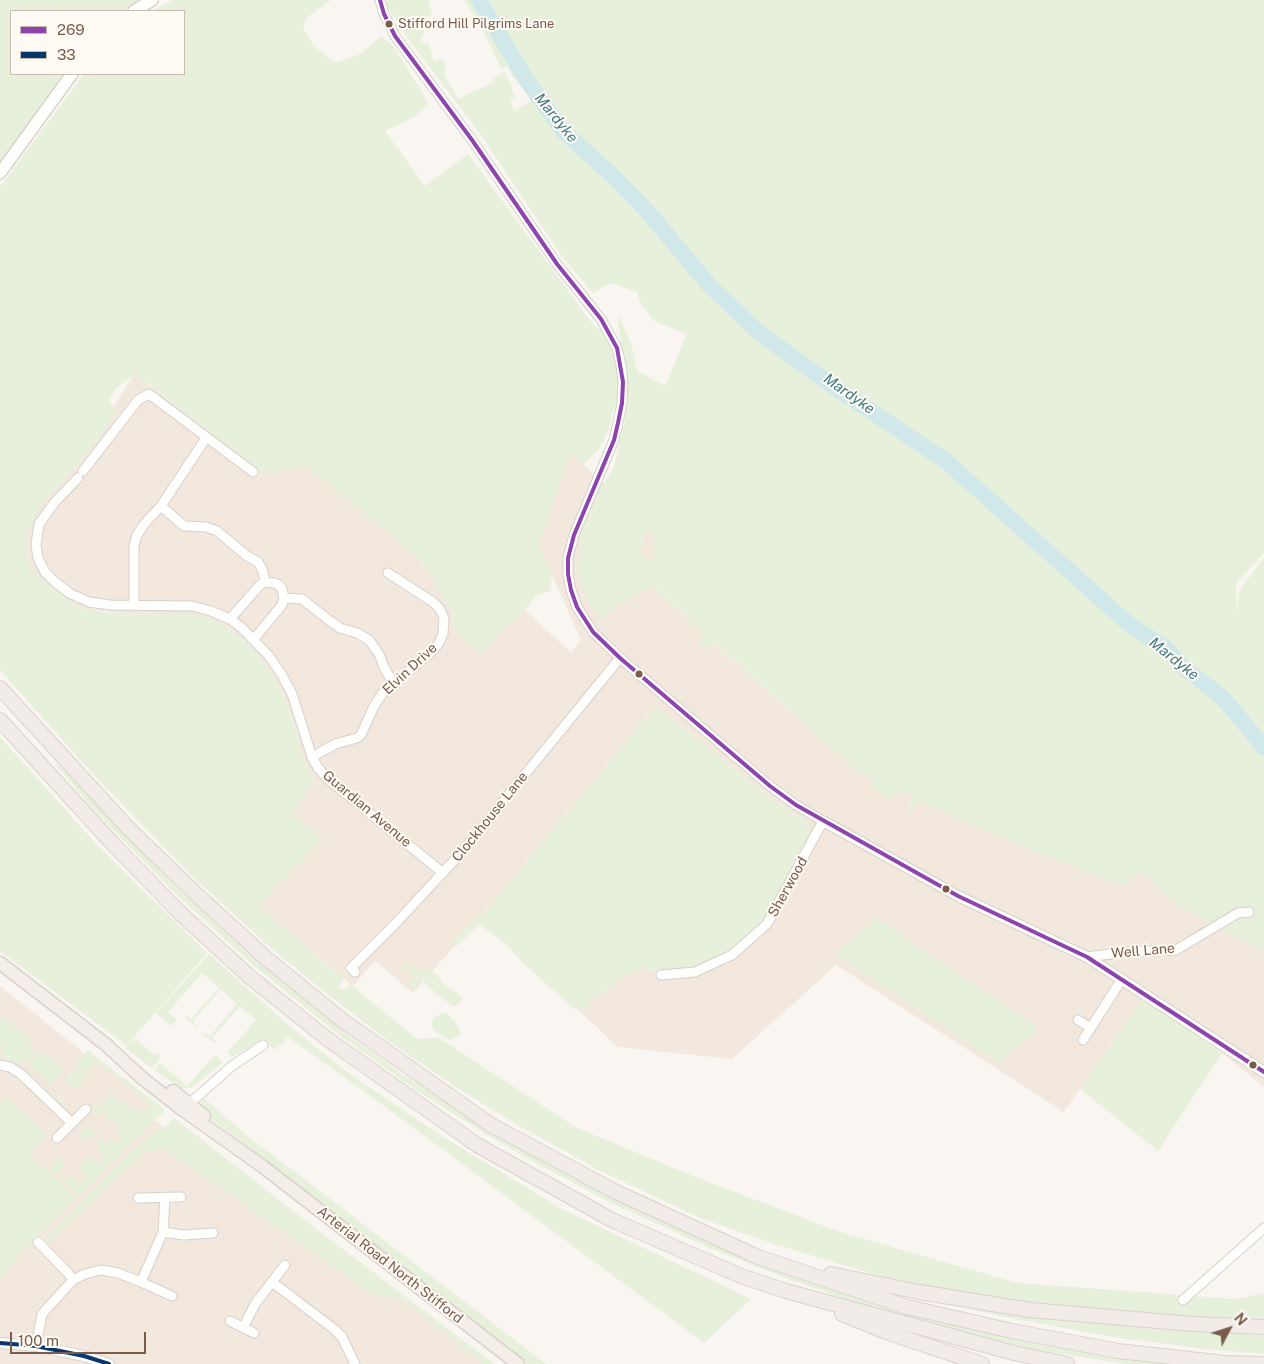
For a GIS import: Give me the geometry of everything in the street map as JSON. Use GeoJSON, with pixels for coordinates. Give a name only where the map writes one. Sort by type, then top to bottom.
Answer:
{"type":"FeatureCollection","features":[{"type":"Feature","properties":{"kind":"highway"},"geometry":{"type":"LineString","coordinates":[[0,688],[128,828],[267,959],[342,1020],[491,1125],[616,1192],[758,1257],[907,1307],[1012,1331],[1118,1352],[1225,1363],[1261,1364]]}},
{"type":"Feature","properties":{"kind":"highway"},"geometry":{"type":"LineString","coordinates":[[0,720],[73,802],[180,913],[252,978],[326,1038],[477,1145],[612,1220],[740,1276],[786,1291],[1014,1353],[1067,1364]]}},
{"type":"Feature","properties":{"kind":"highway"},"geometry":{"type":"LineString","coordinates":[[758,1257],[920,1292],[1030,1310],[1193,1324],[1264,1327]]}},
{"type":"Feature","properties":{"kind":"highway"},"geometry":{"type":"LineString","coordinates":[[786,1291],[889,1333],[982,1364]]}},
{"type":"Feature","properties":{"kind":"main road"},"geometry":{"type":"LineString","coordinates":[[136,10],[152,0]]}},
{"type":"Feature","properties":{"kind":"main road"},"geometry":{"type":"LineString","coordinates":[[0,173],[71,75]]}},
{"type":"Feature","properties":{"kind":"main road","name":"Arterial Road North Stifford"},"geometry":{"type":"LineString","coordinates":[[0,963],[215,1124],[262,1166]]}},
{"type":"Feature","properties":{"kind":"main road","name":"Arterial Road North Stifford"},"geometry":{"type":"LineString","coordinates":[[103,1042],[142,1078],[182,1110],[262,1166],[518,1364]]}},
{"type":"Feature","properties":{"kind":"street"},"geometry":{"type":"LineString","coordinates":[[380,0],[384,14],[395,36],[468,133],[557,264],[601,319],[617,348],[623,382],[622,403],[614,440],[570,546],[568,574],[571,590],[577,607],[593,632],[620,658],[770,786],[796,805],[958,896],[1087,957],[1264,1072]]}},
{"type":"Feature","properties":{"kind":"street","name":"Guardian Avenue"},"geometry":{"type":"LineString","coordinates":[[206,438],[149,394],[138,400],[39,524],[36,545],[38,558],[45,572],[56,583],[72,594],[89,602],[192,606],[230,619],[254,638],[278,668],[292,694],[312,756],[318,768],[329,780],[443,873]]}},
{"type":"Feature","properties":{"kind":"street"},"geometry":{"type":"LineString","coordinates":[[134,605],[134,546],[137,535],[161,506],[206,438],[253,472]]}},
{"type":"Feature","properties":{"kind":"street"},"geometry":{"type":"LineString","coordinates":[[161,506],[177,522],[184,526],[206,527],[217,531],[247,556],[258,562],[263,571],[265,582]]}},
{"type":"Feature","properties":{"kind":"street","name":"Elvin Drive"},"geometry":{"type":"LineString","coordinates":[[312,756],[335,744],[362,735],[374,706],[382,694],[430,653],[443,634],[445,626],[440,609],[388,573]]}},
{"type":"Feature","properties":{"kind":"street"},"geometry":{"type":"LineString","coordinates":[[230,619],[259,586],[265,582],[279,585],[284,598],[282,605],[254,638]]}},
{"type":"Feature","properties":{"kind":"street"},"geometry":{"type":"LineString","coordinates":[[284,598],[302,599],[340,628],[357,633],[369,640],[379,654],[393,683]]}},
{"type":"Feature","properties":{"kind":"street","name":"Clockhouse Lane"},"geometry":{"type":"LineString","coordinates":[[350,971],[443,873],[620,658]]}},
{"type":"Feature","properties":{"kind":"street","name":"Sherwood"},"geometry":{"type":"LineString","coordinates":[[661,975],[695,972],[732,955],[767,924],[823,821]]}},
{"type":"Feature","properties":{"kind":"street","name":"Well Lane"},"geometry":{"type":"LineString","coordinates":[[1087,957],[1126,952],[1176,950],[1238,912],[1249,912]]}},
{"type":"Feature","properties":{"kind":"street"},"geometry":{"type":"LineString","coordinates":[[1083,1040],[1122,979]]}},
{"type":"Feature","properties":{"kind":"street"},"geometry":{"type":"LineString","coordinates":[[1078,1020],[1090,1028]]}},
{"type":"Feature","properties":{"kind":"street"},"geometry":{"type":"LineString","coordinates":[[189,1104],[232,1066],[263,1045]]}},
{"type":"Feature","properties":{"kind":"street"},"geometry":{"type":"LineString","coordinates":[[0,1065],[10,1067],[20,1074],[72,1122]]}},
{"type":"Feature","properties":{"kind":"street"},"geometry":{"type":"LineString","coordinates":[[56,1138],[86,1109]]}},
{"type":"Feature","properties":{"kind":"street"},"geometry":{"type":"LineString","coordinates":[[138,1198],[181,1197]]}},
{"type":"Feature","properties":{"kind":"street"},"geometry":{"type":"LineString","coordinates":[[141,1282],[163,1232],[165,1198]]}},
{"type":"Feature","properties":{"kind":"street"},"geometry":{"type":"LineString","coordinates":[[1183,1300],[1264,1228]]}},
{"type":"Feature","properties":{"kind":"street"},"geometry":{"type":"LineString","coordinates":[[163,1232],[184,1235],[213,1233]]}},
{"type":"Feature","properties":{"kind":"street"},"geometry":{"type":"LineString","coordinates":[[38,1242],[68,1272],[73,1280]]}},
{"type":"Feature","properties":{"kind":"street"},"geometry":{"type":"LineString","coordinates":[[243,1328],[256,1304],[285,1265]]}},
{"type":"Feature","properties":{"kind":"street"},"geometry":{"type":"LineString","coordinates":[[36,1346],[42,1314],[73,1280],[85,1274],[101,1270],[118,1273],[172,1296]]}},
{"type":"Feature","properties":{"kind":"street"},"geometry":{"type":"LineString","coordinates":[[272,1282],[334,1329],[342,1337],[355,1364]]}},
{"type":"Feature","properties":{"kind":"street"},"geometry":{"type":"LineString","coordinates":[[230,1321],[254,1333]]}},
{"type":"Feature","properties":{"kind":"street"},"geometry":{"type":"LineString","coordinates":[[0,1343],[36,1346],[84,1356],[109,1364]]}},
{"type":"Feature","properties":{"kind":"shaded area"},"geometry":{"type":"Polygon","coordinates":[[[134,374],[260,470],[272,473],[305,465],[420,559],[449,607],[455,631],[483,654],[501,631],[525,610],[571,653],[581,640],[539,545],[570,453],[613,491],[653,507],[653,588],[854,769],[976,827],[1121,886],[1140,870],[1170,900],[1264,952],[1264,1087],[1222,1053],[1166,1014],[1142,1000],[1064,1112],[836,965],[732,1059],[618,1047],[577,1009],[641,967],[658,973],[808,823],[770,797],[656,706],[481,916],[413,993],[375,961],[353,986],[257,905],[292,814],[314,780],[303,759],[295,727],[285,699],[267,667],[251,646],[227,628],[77,607],[30,570],[26,528],[31,510],[109,414],[134,374]]]}},
{"type":"Feature","properties":{"kind":"shaded area"},"geometry":{"type":"Polygon","coordinates":[[[0,986],[154,1106],[154,1119],[164,1127],[158,1129],[161,1147],[374,1295],[401,1299],[484,1364],[0,1364],[0,986]]]}},
{"type":"Feature","properties":{"kind":"green space"},"geometry":{"type":"Polygon","coordinates":[[[0,0],[147,0],[138,10],[10,10],[10,75],[79,75],[0,161],[0,0]]]}},
{"type":"Feature","properties":{"kind":"green space"},"geometry":{"type":"Polygon","coordinates":[[[173,0],[331,0],[306,18],[303,28],[313,45],[334,63],[361,54],[381,36],[394,47],[429,104],[414,117],[385,131],[425,186],[468,154],[591,322],[607,336],[617,360],[619,390],[608,431],[601,446],[584,465],[570,453],[539,545],[552,572],[550,591],[535,596],[525,610],[501,631],[482,655],[455,631],[449,607],[420,559],[305,465],[272,473],[260,470],[135,374],[117,387],[108,401],[117,410],[105,429],[62,483],[41,504],[31,528],[27,524],[30,570],[77,607],[112,613],[186,613],[207,618],[227,628],[251,646],[267,667],[285,699],[295,727],[303,759],[314,780],[292,814],[323,839],[258,906],[344,979],[338,987],[344,991],[350,984],[417,1039],[439,1038],[577,1128],[693,1176],[840,1232],[1017,1283],[1236,1299],[1264,1293],[1264,1319],[1192,1317],[1040,1305],[929,1288],[877,1275],[777,1245],[698,1217],[599,1170],[523,1128],[457,1088],[391,1043],[272,949],[191,875],[94,775],[0,670],[0,187],[83,75],[185,75],[185,10],[154,10],[173,0]]]}},
{"type":"Feature","properties":{"kind":"green space"},"geometry":{"type":"Polygon","coordinates":[[[386,0],[428,0],[432,15],[422,19],[426,25],[420,42],[429,44],[434,62],[441,59],[446,65],[444,75],[458,99],[495,82],[493,79],[505,71],[515,97],[510,100],[515,111],[530,101],[487,0],[1264,0],[1264,553],[1236,583],[1237,618],[1239,591],[1264,558],[1264,952],[1170,900],[1143,873],[1138,872],[1121,886],[976,827],[921,801],[912,811],[908,807],[912,797],[899,790],[890,803],[883,793],[869,787],[874,779],[854,769],[715,643],[709,649],[698,643],[704,634],[654,588],[645,590],[625,600],[600,620],[581,588],[577,568],[581,533],[596,498],[614,467],[626,416],[618,314],[631,343],[637,371],[665,386],[687,334],[654,321],[641,304],[637,292],[610,283],[593,293],[563,258],[481,135],[412,44],[387,6],[386,0]],[[645,531],[639,554],[653,561],[653,533],[645,531]]]}},
{"type":"Feature","properties":{"kind":"green space"},"geometry":{"type":"Polygon","coordinates":[[[465,0],[476,0],[508,54],[518,78],[513,78],[507,65],[502,70],[465,0]]]}},
{"type":"Feature","properties":{"kind":"green space"},"geometry":{"type":"Polygon","coordinates":[[[656,706],[770,797],[808,823],[811,830],[808,841],[754,933],[731,951],[706,964],[685,970],[658,973],[641,967],[590,1000],[590,1006],[574,1009],[523,963],[506,944],[479,924],[457,946],[452,941],[474,919],[481,916],[656,706]]]}},
{"type":"Feature","properties":{"kind":"green space"},"geometry":{"type":"Polygon","coordinates":[[[0,737],[97,845],[207,953],[127,1045],[136,1039],[154,1055],[156,1053],[161,1057],[152,1068],[125,1048],[127,1046],[0,951],[0,737]]]}},
{"type":"Feature","properties":{"kind":"green space"},"geometry":{"type":"Polygon","coordinates":[[[57,763],[164,875],[241,947],[343,1031],[399,1072],[465,1114],[641,1211],[981,1330],[1059,1347],[1176,1364],[1125,1364],[1038,1350],[938,1326],[852,1301],[791,1280],[712,1249],[609,1202],[532,1161],[419,1092],[343,1038],[252,964],[175,893],[96,812],[55,764],[57,763]]]}},
{"type":"Feature","properties":{"kind":"green space"},"geometry":{"type":"Polygon","coordinates":[[[876,918],[1040,1029],[998,1063],[835,954],[876,918]]]}},
{"type":"Feature","properties":{"kind":"green space"},"geometry":{"type":"Polygon","coordinates":[[[209,954],[287,1024],[347,1072],[440,1135],[562,1209],[751,1299],[704,1343],[288,1037],[275,1050],[261,1040],[232,1057],[228,1052],[256,1020],[240,1006],[212,1038],[217,1042],[214,1043],[204,1035],[204,1032],[210,1036],[237,1004],[221,989],[193,1021],[198,1027],[186,1019],[186,1015],[191,1019],[219,988],[202,973],[168,1012],[177,1020],[171,1026],[156,1013],[209,954]]]}},
{"type":"Feature","properties":{"kind":"green space"},"geometry":{"type":"Polygon","coordinates":[[[408,964],[418,970],[423,968],[435,973],[445,985],[463,998],[454,1007],[422,980],[413,990],[408,983],[414,976],[404,968],[408,964]]]}},
{"type":"Feature","properties":{"kind":"green space"},"geometry":{"type":"Polygon","coordinates":[[[1142,1000],[1166,1014],[1222,1053],[1158,1151],[1080,1089],[1142,1000]]]}},
{"type":"Feature","properties":{"kind":"green space"},"geometry":{"type":"Polygon","coordinates":[[[446,1012],[458,1026],[461,1035],[449,1040],[433,1030],[431,1023],[436,1016],[446,1012]]]}},
{"type":"Feature","properties":{"kind":"green space"},"geometry":{"type":"Polygon","coordinates":[[[0,1016],[31,1040],[28,1044],[36,1051],[27,1062],[22,1058],[19,1063],[51,1095],[53,1093],[62,1101],[62,1106],[20,1067],[4,1060],[3,1052],[0,1049],[0,1016]]]}},
{"type":"Feature","properties":{"kind":"green space"},"geometry":{"type":"Polygon","coordinates":[[[88,1050],[165,1110],[79,1196],[50,1168],[59,1158],[64,1162],[64,1165],[57,1173],[64,1180],[69,1174],[80,1184],[87,1176],[78,1167],[88,1155],[98,1164],[105,1156],[96,1147],[101,1141],[94,1133],[86,1141],[83,1141],[78,1136],[88,1126],[106,1143],[111,1138],[116,1144],[122,1139],[115,1133],[120,1128],[111,1119],[106,1123],[109,1117],[102,1111],[97,1116],[91,1110],[93,1109],[91,1107],[93,1105],[98,1109],[111,1094],[133,1110],[136,1107],[144,1113],[151,1104],[96,1062],[75,1090],[64,1081],[76,1066],[75,1064],[88,1050]]]}},
{"type":"Feature","properties":{"kind":"green space"},"geometry":{"type":"Polygon","coordinates":[[[40,1051],[45,1056],[47,1054],[64,1069],[51,1085],[27,1065],[40,1051]]]}},
{"type":"Feature","properties":{"kind":"green space"},"geometry":{"type":"Polygon","coordinates":[[[215,1055],[222,1063],[191,1088],[181,1088],[154,1070],[160,1063],[187,1086],[215,1055]]]}},
{"type":"Feature","properties":{"kind":"green space"},"geometry":{"type":"Polygon","coordinates":[[[6,1096],[47,1136],[30,1152],[20,1144],[76,1198],[30,1244],[0,1278],[0,1102],[6,1096]]]}},
{"type":"Feature","properties":{"kind":"green space"},"geometry":{"type":"Polygon","coordinates":[[[204,1098],[245,1134],[546,1364],[527,1364],[208,1116],[201,1106],[204,1098]]]}},
{"type":"Feature","properties":{"kind":"green space"},"geometry":{"type":"Polygon","coordinates":[[[174,1118],[324,1235],[495,1364],[484,1364],[402,1300],[374,1295],[161,1147],[153,1153],[148,1149],[48,1243],[44,1240],[122,1160],[158,1129],[167,1126],[174,1118]]]}},
{"type":"Feature","properties":{"kind":"green space"},"geometry":{"type":"Polygon","coordinates":[[[970,1306],[1264,1331],[1264,1354],[1214,1350],[1112,1337],[1005,1317],[969,1309],[970,1306]]]}},
{"type":"Feature","properties":{"kind":"waterway","name":"Mardyke"},"geometry":{"type":"LineString","coordinates":[[479,0],[525,78],[564,132],[613,176],[647,211],[709,285],[757,331],[830,384],[946,461],[1131,626],[1166,648],[1183,667],[1222,697],[1264,747]]}},
{"type":"Feature","properties":{"kind":"transit line","name":"269"},"geometry":{"type":"LineString","coordinates":[[380,0],[384,14],[395,36],[472,140],[557,264],[601,319],[617,348],[623,382],[622,403],[618,423],[614,440],[574,535],[568,558],[571,590],[577,607],[593,632],[620,658],[770,786],[796,805],[958,896],[1087,957],[1264,1072]]}},
{"type":"Feature","properties":{"kind":"transit line","name":"33"},"geometry":{"type":"LineString","coordinates":[[0,1343],[36,1346],[84,1356],[109,1364]]}},
{"type":"Feature","properties":{"kind":"place","name":"Stifford Hill Pilgrims Lane"},"geometry":{"type":"Point","coordinates":[389,24]}}]}
